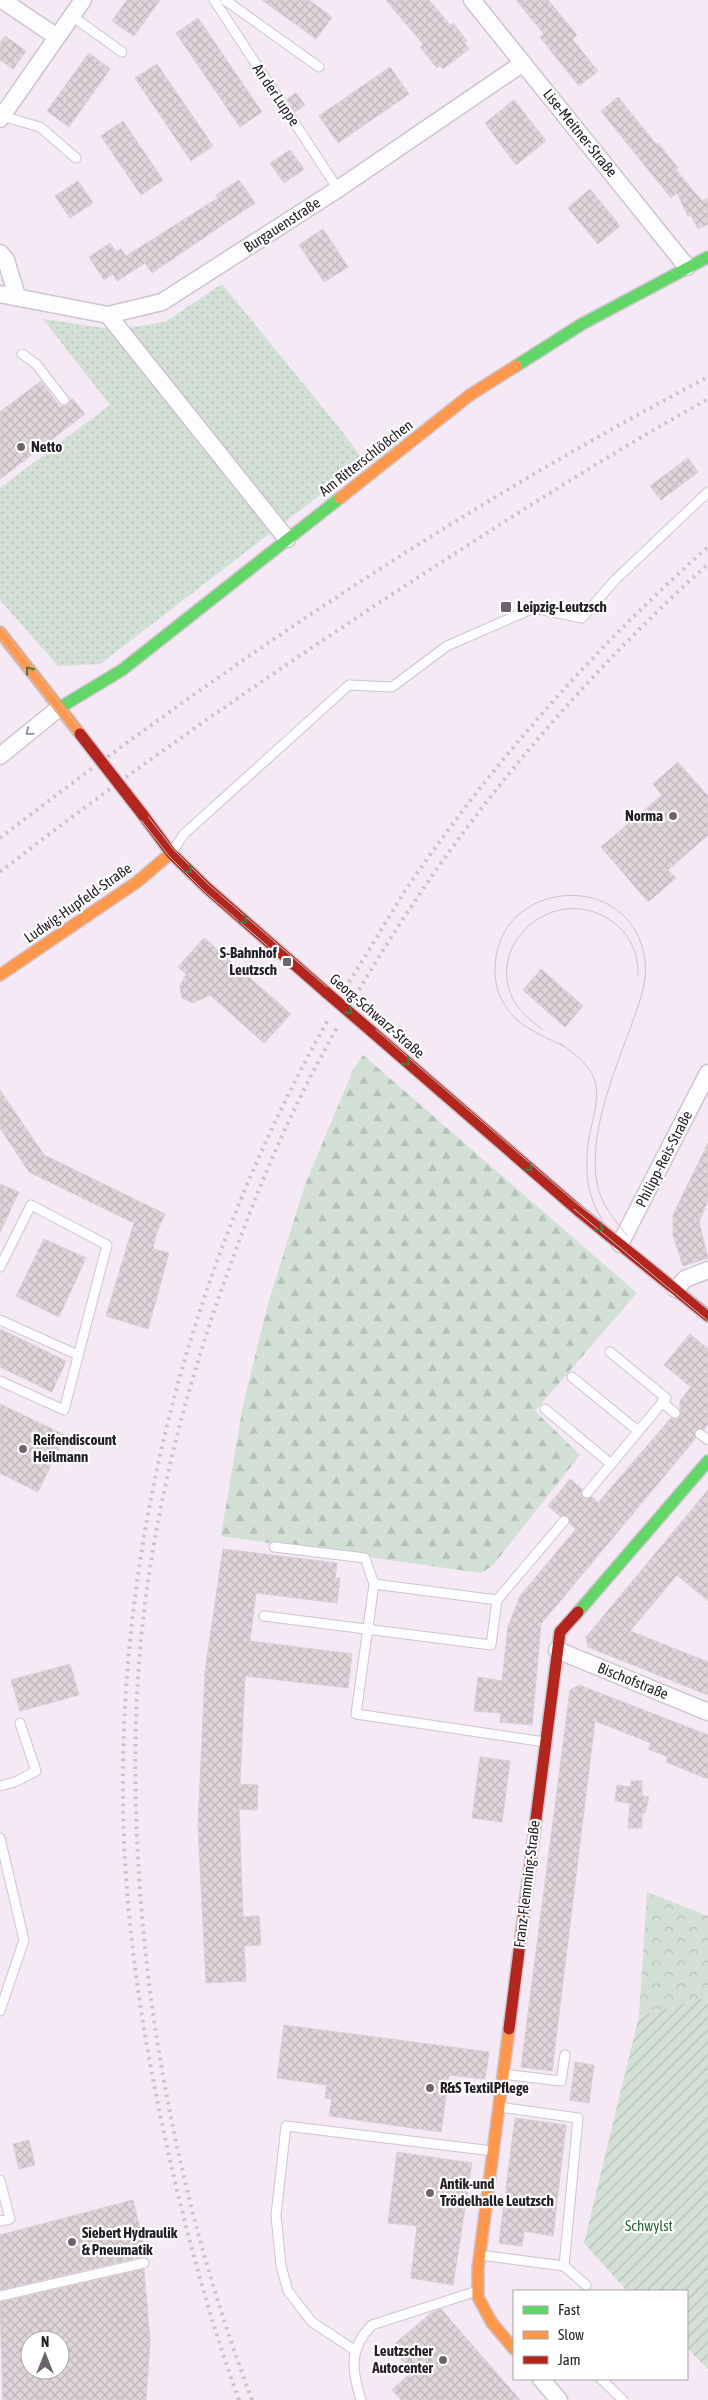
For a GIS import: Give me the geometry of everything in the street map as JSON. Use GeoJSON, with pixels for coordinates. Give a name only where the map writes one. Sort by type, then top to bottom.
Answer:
{"type":"FeatureCollection","features":[{"type":"Feature","properties":{"kind":"street"},"geometry":{"type":"LineString","coordinates":[[2,0],[56,37]]}},
{"type":"Feature","properties":{"kind":"street"},"geometry":{"type":"LineString","coordinates":[[1,118],[83,0]]}},
{"type":"Feature","properties":{"kind":"street","name":"Lise-Meitner-Straße"},"geometry":{"type":"LineString","coordinates":[[472,0],[687,266]]}},
{"type":"Feature","properties":{"kind":"street","name":"Burgauenstraße"},"geometry":{"type":"LineString","coordinates":[[0,294],[108,315],[162,302],[338,189],[523,62]]}},
{"type":"Feature","properties":{"kind":"street"},"geometry":{"type":"LineString","coordinates":[[0,253],[6,260],[16,296]]}},
{"type":"Feature","properties":{"kind":"street","name":"Am Ritterschlößchen"},"geometry":{"type":"LineString","coordinates":[[59,708],[122,670],[470,395],[582,324],[687,266],[708,257]]}},
{"type":"Feature","properties":{"kind":"street"},"geometry":{"type":"LineString","coordinates":[[108,315],[287,539]]}},
{"type":"Feature","properties":{"kind":"street","name":"Georg-Schwarz-Straße"},"geometry":{"type":"LineString","coordinates":[[0,632],[171,853],[207,888],[620,1244],[708,1316]]}},
{"type":"Feature","properties":{"kind":"street"},"geometry":{"type":"LineString","coordinates":[[0,756],[59,708]]}},
{"type":"Feature","properties":{"kind":"street","name":"Ludwig-Hupfeld-Straße"},"geometry":{"type":"LineString","coordinates":[[0,975],[137,882],[171,853]]}},
{"type":"Feature","properties":{"kind":"street","name":"Philipp-Reis-Straße"},"geometry":{"type":"LineString","coordinates":[[620,1244],[708,1073]]}},
{"type":"Feature","properties":{"kind":"street"},"geometry":{"type":"LineString","coordinates":[[676,1289],[685,1279],[708,1270]]}},
{"type":"Feature","properties":{"kind":"street","name":"Franz-Flemming-Straße"},"geometry":{"type":"LineString","coordinates":[[513,2348],[492,2323],[478,2297],[480,2256],[560,1632],[708,1461]]}},
{"type":"Feature","properties":{"kind":"street","name":"Bischofstraße"},"geometry":{"type":"LineString","coordinates":[[558,1650],[708,1712]]}},
{"type":"Feature","properties":{"kind":"street"},"geometry":{"type":"LineString","coordinates":[[542,2380],[560,2400]]}},
{"type":"Feature","properties":{"kind":"lane","name":"An der Luppe"},"geometry":{"type":"LineString","coordinates":[[214,0],[338,189]]}},
{"type":"Feature","properties":{"kind":"lane"},"geometry":{"type":"LineString","coordinates":[[225,0],[319,66]]}},
{"type":"Feature","properties":{"kind":"lane"},"geometry":{"type":"LineString","coordinates":[[72,16],[122,52]]}},
{"type":"Feature","properties":{"kind":"lane"},"geometry":{"type":"LineString","coordinates":[[1,118],[40,128],[76,158]]}},
{"type":"Feature","properties":{"kind":"lane"},"geometry":{"type":"LineString","coordinates":[[22,354],[36,364],[64,400]]}},
{"type":"Feature","properties":{"kind":"lane"},"geometry":{"type":"LineString","coordinates":[[171,853],[184,834],[350,685],[392,687],[447,646],[534,608],[582,618],[616,580],[708,492]]}},
{"type":"Feature","properties":{"kind":"lane"},"geometry":{"type":"LineString","coordinates":[[0,1267],[31,1205],[107,1245],[64,1410],[0,1381]]}},
{"type":"Feature","properties":{"kind":"lane"},"geometry":{"type":"LineString","coordinates":[[0,1320],[78,1355]]}},
{"type":"Feature","properties":{"kind":"lane"},"geometry":{"type":"LineString","coordinates":[[587,1493],[666,1398],[610,1352]]}},
{"type":"Feature","properties":{"kind":"lane"},"geometry":{"type":"LineString","coordinates":[[572,1377],[638,1431]]}},
{"type":"Feature","properties":{"kind":"lane"},"geometry":{"type":"LineString","coordinates":[[662,1402],[674,1413]]}},
{"type":"Feature","properties":{"kind":"lane"},"geometry":{"type":"LineString","coordinates":[[545,1409],[611,1464]]}},
{"type":"Feature","properties":{"kind":"lane"},"geometry":{"type":"LineString","coordinates":[[700,1434],[708,1440]]}},
{"type":"Feature","properties":{"kind":"lane"},"geometry":{"type":"LineString","coordinates":[[264,1616],[492,1645],[497,1600],[564,1521]]}},
{"type":"Feature","properties":{"kind":"lane"},"geometry":{"type":"LineString","coordinates":[[274,1547],[365,1558],[374,1584],[356,1714],[546,1742]]}},
{"type":"Feature","properties":{"kind":"lane"},"geometry":{"type":"LineString","coordinates":[[374,1584],[497,1600]]}},
{"type":"Feature","properties":{"kind":"lane"},"geometry":{"type":"LineString","coordinates":[[0,1786],[15,1782],[36,1770],[20,1723]]}},
{"type":"Feature","properties":{"kind":"lane"},"geometry":{"type":"LineString","coordinates":[[0,1838],[24,1940],[0,2010]]}},
{"type":"Feature","properties":{"kind":"lane"},"geometry":{"type":"LineString","coordinates":[[503,2074],[561,2081],[565,2056]]}},
{"type":"Feature","properties":{"kind":"lane"},"geometry":{"type":"LineString","coordinates":[[499,2107],[578,2118],[564,2266]]}},
{"type":"Feature","properties":{"kind":"lane"},"geometry":{"type":"LineString","coordinates":[[356,2351],[312,2322],[288,2291],[281,2266],[276,2215],[286,2126],[493,2151]]}},
{"type":"Feature","properties":{"kind":"lane"},"geometry":{"type":"LineString","coordinates":[[0,2180],[10,2219],[0,2221]]}},
{"type":"Feature","properties":{"kind":"lane"},"geometry":{"type":"LineString","coordinates":[[480,2256],[564,2266],[586,2285]]}},
{"type":"Feature","properties":{"kind":"lane"},"geometry":{"type":"LineString","coordinates":[[0,2296],[144,2263]]}},
{"type":"Feature","properties":{"kind":"lane"},"geometry":{"type":"LineString","coordinates":[[361,2400],[352,2371],[362,2335],[372,2325],[478,2291]]}},
{"type":"Feature","properties":{"kind":"lane"},"geometry":{"type":"LineString","coordinates":[[602,2380],[623,2400]]}},
{"type":"Feature","properties":{"kind":"green space"},"geometry":{"type":"Polygon","coordinates":[[[222,284],[364,461],[100,664],[58,666],[0,600],[0,488],[110,405],[43,319],[117,330],[165,322],[222,284]]]}},
{"type":"Feature","properties":{"kind":"green space"},"geometry":{"type":"Polygon","coordinates":[[[363,1055],[637,1293],[535,1411],[580,1455],[493,1565],[481,1573],[221,1536],[243,1405],[268,1304],[305,1185],[353,1070],[363,1055]]]}},
{"type":"Feature","properties":{"kind":"green space"},"geometry":{"type":"Polygon","coordinates":[[[647,1892],[708,1916],[708,1997],[639,2016],[647,1892]]]}},
{"type":"Feature","properties":{"kind":"green space","name":"Schwylst"},"geometry":{"type":"Polygon","coordinates":[[[708,1997],[708,2369],[688,2349],[688,2290],[626,2290],[584,2243],[639,2016],[708,1997]]]}},
{"type":"Feature","properties":{"kind":"building"},"geometry":{"type":"Polygon","coordinates":[[[127,0],[160,0],[134,36],[112,21],[127,0]]]}},
{"type":"Feature","properties":{"kind":"building"},"geometry":{"type":"Polygon","coordinates":[[[262,0],[309,0],[332,17],[316,39],[262,0]]]}},
{"type":"Feature","properties":{"kind":"building"},"geometry":{"type":"Polygon","coordinates":[[[386,0],[429,0],[450,25],[453,23],[467,41],[464,43],[469,49],[443,69],[440,65],[437,68],[420,47],[423,44],[386,0]]]}},
{"type":"Feature","properties":{"kind":"building"},"geometry":{"type":"Polygon","coordinates":[[[516,0],[548,0],[577,35],[572,39],[598,71],[579,86],[540,37],[544,34],[516,0]]]}},
{"type":"Feature","properties":{"kind":"building"},"geometry":{"type":"Polygon","coordinates":[[[198,18],[262,112],[240,127],[176,33],[198,18]]]}},
{"type":"Feature","properties":{"kind":"building"},"geometry":{"type":"Polygon","coordinates":[[[5,36],[26,51],[13,69],[0,60],[0,43],[5,36]]]}},
{"type":"Feature","properties":{"kind":"building"},"geometry":{"type":"Polygon","coordinates":[[[89,53],[110,69],[69,127],[47,111],[89,53]]]}},
{"type":"Feature","properties":{"kind":"building"},"geometry":{"type":"Polygon","coordinates":[[[157,64],[213,146],[191,161],[135,78],[157,64]]]}},
{"type":"Feature","properties":{"kind":"building"},"geometry":{"type":"Polygon","coordinates":[[[390,67],[409,94],[338,143],[319,116],[390,67]]]}},
{"type":"Feature","properties":{"kind":"building"},"geometry":{"type":"Polygon","coordinates":[[[296,93],[305,105],[295,112],[287,99],[296,93]]]}},
{"type":"Feature","properties":{"kind":"building"},"geometry":{"type":"Polygon","coordinates":[[[618,97],[656,144],[658,143],[678,168],[676,170],[702,201],[708,198],[708,224],[698,229],[691,215],[688,216],[677,193],[671,198],[601,111],[618,97]]]}},
{"type":"Feature","properties":{"kind":"building"},"geometry":{"type":"Polygon","coordinates":[[[514,100],[546,141],[516,165],[485,123],[514,100]]]}},
{"type":"Feature","properties":{"kind":"building"},"geometry":{"type":"Polygon","coordinates":[[[123,121],[163,180],[141,195],[101,136],[123,121]]]}},
{"type":"Feature","properties":{"kind":"building"},"geometry":{"type":"Polygon","coordinates":[[[290,150],[304,169],[284,183],[270,163],[290,150]]]}},
{"type":"Feature","properties":{"kind":"building"},"geometry":{"type":"Polygon","coordinates":[[[239,180],[255,203],[152,273],[145,263],[117,281],[113,274],[104,280],[89,257],[110,243],[116,252],[121,249],[126,256],[218,198],[216,195],[239,180]]]}},
{"type":"Feature","properties":{"kind":"building"},"geometry":{"type":"Polygon","coordinates":[[[78,181],[93,203],[70,218],[55,196],[78,181]]]}},
{"type":"Feature","properties":{"kind":"building"},"geometry":{"type":"Polygon","coordinates":[[[590,189],[620,226],[598,244],[568,208],[590,189]]]}},
{"type":"Feature","properties":{"kind":"building"},"geometry":{"type":"Polygon","coordinates":[[[323,229],[348,267],[324,282],[299,245],[323,229]]]}},
{"type":"Feature","properties":{"kind":"building","name":"Netto"},"geometry":{"type":"Polygon","coordinates":[[[41,381],[60,407],[67,405],[72,398],[85,414],[0,479],[0,412],[41,381]]]}},
{"type":"Feature","properties":{"kind":"building"},"geometry":{"type":"Polygon","coordinates":[[[688,458],[698,472],[661,500],[650,486],[688,458]]]}},
{"type":"Feature","properties":{"kind":"building","name":"Norma"},"geometry":{"type":"Polygon","coordinates":[[[678,762],[708,796],[708,835],[668,870],[676,878],[648,902],[601,847],[662,795],[653,784],[678,762]]]}},
{"type":"Feature","properties":{"kind":"building"},"geometry":{"type":"Polygon","coordinates":[[[204,938],[291,1014],[264,1043],[210,995],[193,1003],[182,998],[180,986],[186,974],[178,967],[204,938]]]}},
{"type":"Feature","properties":{"kind":"building"},"geometry":{"type":"Polygon","coordinates":[[[541,969],[583,1006],[565,1027],[523,990],[541,969]]]}},
{"type":"Feature","properties":{"kind":"building"},"geometry":{"type":"Polygon","coordinates":[[[0,1090],[44,1155],[165,1214],[156,1234],[153,1249],[169,1253],[148,1329],[106,1316],[134,1223],[29,1172],[0,1128],[0,1090]]]}},
{"type":"Feature","properties":{"kind":"building"},"geometry":{"type":"Polygon","coordinates":[[[708,1143],[708,1200],[699,1222],[708,1258],[683,1266],[673,1235],[673,1215],[708,1143]]]}},
{"type":"Feature","properties":{"kind":"building"},"geometry":{"type":"Polygon","coordinates":[[[0,1184],[19,1192],[0,1232],[0,1184]]]}},
{"type":"Feature","properties":{"kind":"building"},"geometry":{"type":"Polygon","coordinates":[[[44,1239],[86,1258],[59,1317],[16,1296],[44,1239]]]}},
{"type":"Feature","properties":{"kind":"building"},"geometry":{"type":"Polygon","coordinates":[[[0,1329],[66,1361],[52,1392],[0,1367],[0,1329]]]}},
{"type":"Feature","properties":{"kind":"building"},"geometry":{"type":"Polygon","coordinates":[[[690,1334],[708,1349],[708,1424],[704,1429],[695,1430],[696,1438],[541,1624],[532,1725],[500,1722],[501,1713],[474,1711],[478,1677],[502,1681],[508,1627],[520,1596],[576,1529],[570,1524],[568,1516],[560,1516],[548,1506],[570,1479],[582,1489],[581,1495],[583,1498],[592,1497],[598,1503],[671,1418],[677,1419],[680,1417],[680,1401],[691,1387],[664,1365],[690,1334]]]}},
{"type":"Feature","properties":{"kind":"building"},"geometry":{"type":"Polygon","coordinates":[[[0,1404],[65,1435],[38,1492],[0,1473],[0,1404]]]}},
{"type":"Feature","properties":{"kind":"building"},"geometry":{"type":"Polygon","coordinates":[[[708,1490],[708,1601],[677,1575],[630,1631],[708,1662],[708,1695],[588,1647],[586,1637],[708,1490]]]}},
{"type":"Feature","properties":{"kind":"building"},"geometry":{"type":"Polygon","coordinates":[[[223,1549],[337,1563],[335,1578],[340,1578],[337,1603],[256,1593],[250,1641],[352,1654],[348,1688],[245,1676],[240,1784],[258,1785],[257,1810],[239,1809],[243,1917],[259,1916],[261,1945],[244,1946],[246,1981],[206,1983],[198,1826],[205,1671],[223,1549]]]}},
{"type":"Feature","properties":{"kind":"building"},"geometry":{"type":"Polygon","coordinates":[[[70,1664],[79,1695],[20,1711],[11,1680],[70,1664]]]}},
{"type":"Feature","properties":{"kind":"building"},"geometry":{"type":"Polygon","coordinates":[[[579,1685],[708,1735],[708,1779],[666,1762],[668,1757],[648,1749],[651,1743],[595,1721],[552,2071],[521,2067],[570,1690],[579,1685]]]}},
{"type":"Feature","properties":{"kind":"building"},"geometry":{"type":"Polygon","coordinates":[[[480,1757],[510,1761],[502,1822],[472,1818],[480,1757]]]}},
{"type":"Feature","properties":{"kind":"building"},"geometry":{"type":"Polygon","coordinates":[[[631,1781],[642,1781],[642,1796],[649,1797],[645,1813],[642,1813],[642,1828],[628,1828],[630,1803],[615,1801],[617,1785],[631,1787],[631,1781]]]}},
{"type":"Feature","properties":{"kind":"building"},"geometry":{"type":"Polygon","coordinates":[[[284,2025],[489,2052],[485,2079],[449,2075],[441,2132],[329,2116],[332,2099],[325,2098],[327,2085],[277,2078],[284,2025]]]}},
{"type":"Feature","properties":{"kind":"building"},"geometry":{"type":"Polygon","coordinates":[[[575,2062],[594,2065],[589,2103],[570,2100],[575,2062]]]}},
{"type":"Feature","properties":{"kind":"building"},"geometry":{"type":"Polygon","coordinates":[[[515,2118],[566,2125],[553,2236],[524,2231],[522,2246],[499,2243],[515,2118]]]}},
{"type":"Feature","properties":{"kind":"building"},"geometry":{"type":"Polygon","coordinates":[[[29,2140],[35,2165],[19,2169],[13,2144],[29,2140]]]}},
{"type":"Feature","properties":{"kind":"building","name":"Antik-und Trödelhalle Leutzsch"},"geometry":{"type":"Polygon","coordinates":[[[397,2152],[472,2163],[453,2285],[411,2278],[417,2226],[388,2223],[397,2152]]]}},
{"type":"Feature","properties":{"kind":"building","name":"Siebert Hydraulik & Pneumatik"},"geometry":{"type":"Polygon","coordinates":[[[133,2200],[145,2249],[141,2250],[142,2257],[0,2290],[0,2235],[133,2200]]]}},
{"type":"Feature","properties":{"kind":"building"},"geometry":{"type":"Polygon","coordinates":[[[144,2269],[150,2341],[146,2400],[3,2400],[0,2302],[144,2269]]]}},
{"type":"Feature","properties":{"kind":"building","name":"Leutzscher Autocenter"},"geometry":{"type":"Polygon","coordinates":[[[441,2309],[520,2400],[401,2400],[392,2390],[412,2372],[391,2347],[431,2313],[441,2309]]]}},
{"type":"Feature","properties":{"kind":"tram line"},"geometry":{"type":"LineString","coordinates":[[0,626],[174,850],[209,885],[575,1202],[652,1262],[708,1310]]}},
{"type":"Feature","properties":{"kind":"tram line"},"geometry":{"type":"LineString","coordinates":[[0,639],[169,856],[204,891],[278,955]]}},
{"type":"Feature","properties":{"kind":"tram line"},"geometry":{"type":"LineString","coordinates":[[565,1047],[527,1027],[511,1014],[504,1003],[498,991],[495,978],[500,940],[516,917],[539,902],[565,896],[592,898],[617,910],[635,931],[646,970],[637,1010],[610,1083],[599,1124],[596,1144],[595,1164],[601,1198],[627,1235]]}},
{"type":"Feature","properties":{"kind":"tram line"},"geometry":{"type":"LineString","coordinates":[[542,1029],[526,1016],[516,1004],[507,977],[509,957],[518,938],[532,923],[550,913],[571,909],[593,912],[614,923],[633,946],[638,976]]}},
{"type":"Feature","properties":{"kind":"tram line"},"geometry":{"type":"LineString","coordinates":[[560,1043],[586,1065],[594,1078],[597,1096],[588,1144],[587,1174],[590,1193],[602,1219]]}},
{"type":"Feature","properties":{"kind":"tram line"},"geometry":{"type":"LineString","coordinates":[[574,1209],[708,1321]]}},
{"type":"Feature","properties":{"kind":"railway"},"geometry":{"type":"LineString","coordinates":[[0,838],[170,712],[344,592],[524,480],[615,427],[708,377]]}},
{"type":"Feature","properties":{"kind":"railway"},"geometry":{"type":"LineString","coordinates":[[0,872],[160,753],[323,640],[535,502],[708,399]]}},
{"type":"Feature","properties":{"kind":"railway"},"geometry":{"type":"LineString","coordinates":[[349,982],[407,888],[474,796],[510,752],[547,708],[625,625],[708,547]]}},
{"type":"Feature","properties":{"kind":"railway"},"geometry":{"type":"LineString","coordinates":[[359,990],[395,931],[434,874],[474,818],[517,764],[562,711],[609,661],[657,611],[708,564]]}},
{"type":"Feature","properties":{"kind":"railway"},"geometry":{"type":"LineString","coordinates":[[239,2400],[211,2316],[180,2202],[156,2096],[136,1979],[125,1861],[123,1752],[130,1642],[144,1534],[167,1426],[197,1321],[234,1217],[278,1117],[328,1020]]}},
{"type":"Feature","properties":{"kind":"railway"},"geometry":{"type":"LineString","coordinates":[[252,2400],[224,2319],[199,2236],[178,2151],[161,2066],[140,1894],[136,1807],[136,1721],[139,1663],[153,1548],[164,1491],[177,1435],[210,1323],[252,1207],[277,1146],[337,1028]]}},
{"type":"Feature","properties":{"kind":"traffic: fast"},"geometry":{"type":"LineString","coordinates":[[516,366],[582,324],[708,257]]}},
{"type":"Feature","properties":{"kind":"traffic: fast"},"geometry":{"type":"LineString","coordinates":[[59,708],[122,670],[340,498]]}},
{"type":"Feature","properties":{"kind":"traffic: fast"},"geometry":{"type":"LineString","coordinates":[[578,1612],[708,1461]]}},
{"type":"Feature","properties":{"kind":"traffic: slow"},"geometry":{"type":"LineString","coordinates":[[340,498],[470,395],[516,366]]}},
{"type":"Feature","properties":{"kind":"traffic: slow"},"geometry":{"type":"LineString","coordinates":[[0,632],[80,734]]}},
{"type":"Feature","properties":{"kind":"traffic: slow"},"geometry":{"type":"LineString","coordinates":[[0,975],[137,882],[171,853]]}},
{"type":"Feature","properties":{"kind":"traffic: slow"},"geometry":{"type":"LineString","coordinates":[[509,2029],[478,2268],[478,2297],[492,2323],[513,2348]]}},
{"type":"Feature","properties":{"kind":"traffic: jam"},"geometry":{"type":"LineString","coordinates":[[80,734],[143,815]]}},
{"type":"Feature","properties":{"kind":"traffic: jam"},"geometry":{"type":"LineString","coordinates":[[143,815],[171,853],[207,888],[327,993]]}},
{"type":"Feature","properties":{"kind":"traffic: jam"},"geometry":{"type":"LineString","coordinates":[[327,993],[370,1030]]}},
{"type":"Feature","properties":{"kind":"traffic: jam"},"geometry":{"type":"LineString","coordinates":[[370,1030],[580,1212],[708,1316]]}},
{"type":"Feature","properties":{"kind":"traffic: jam"},"geometry":{"type":"LineString","coordinates":[[509,2029],[560,1632],[578,1612]]}},
{"type":"Feature","properties":{"kind":"place","name":"Netto"},"geometry":{"type":"Point","coordinates":[21,447]}},
{"type":"Feature","properties":{"kind":"place","name":"Leipzig-Leutzsch"},"geometry":{"type":"Point","coordinates":[506,607]}},
{"type":"Feature","properties":{"kind":"place","name":"Norma"},"geometry":{"type":"Point","coordinates":[673,816]}},
{"type":"Feature","properties":{"kind":"place","name":"S-Bahnhof Leutzsch"},"geometry":{"type":"Point","coordinates":[287,962]}},
{"type":"Feature","properties":{"kind":"place","name":"Reifendiscount Heilmann"},"geometry":{"type":"Point","coordinates":[23,1449]}},
{"type":"Feature","properties":{"kind":"place","name":"R&S TextilPflege"},"geometry":{"type":"Point","coordinates":[430,2088]}},
{"type":"Feature","properties":{"kind":"place","name":"Antik-und Trödelhalle Leutzsch"},"geometry":{"type":"Point","coordinates":[430,2193]}},
{"type":"Feature","properties":{"kind":"place","name":"Siebert Hydraulik & Pneumatik"},"geometry":{"type":"Point","coordinates":[72,2242]}},
{"type":"Feature","properties":{"kind":"place","name":"Leutzscher Autocenter"},"geometry":{"type":"Point","coordinates":[443,2360]}}]}
